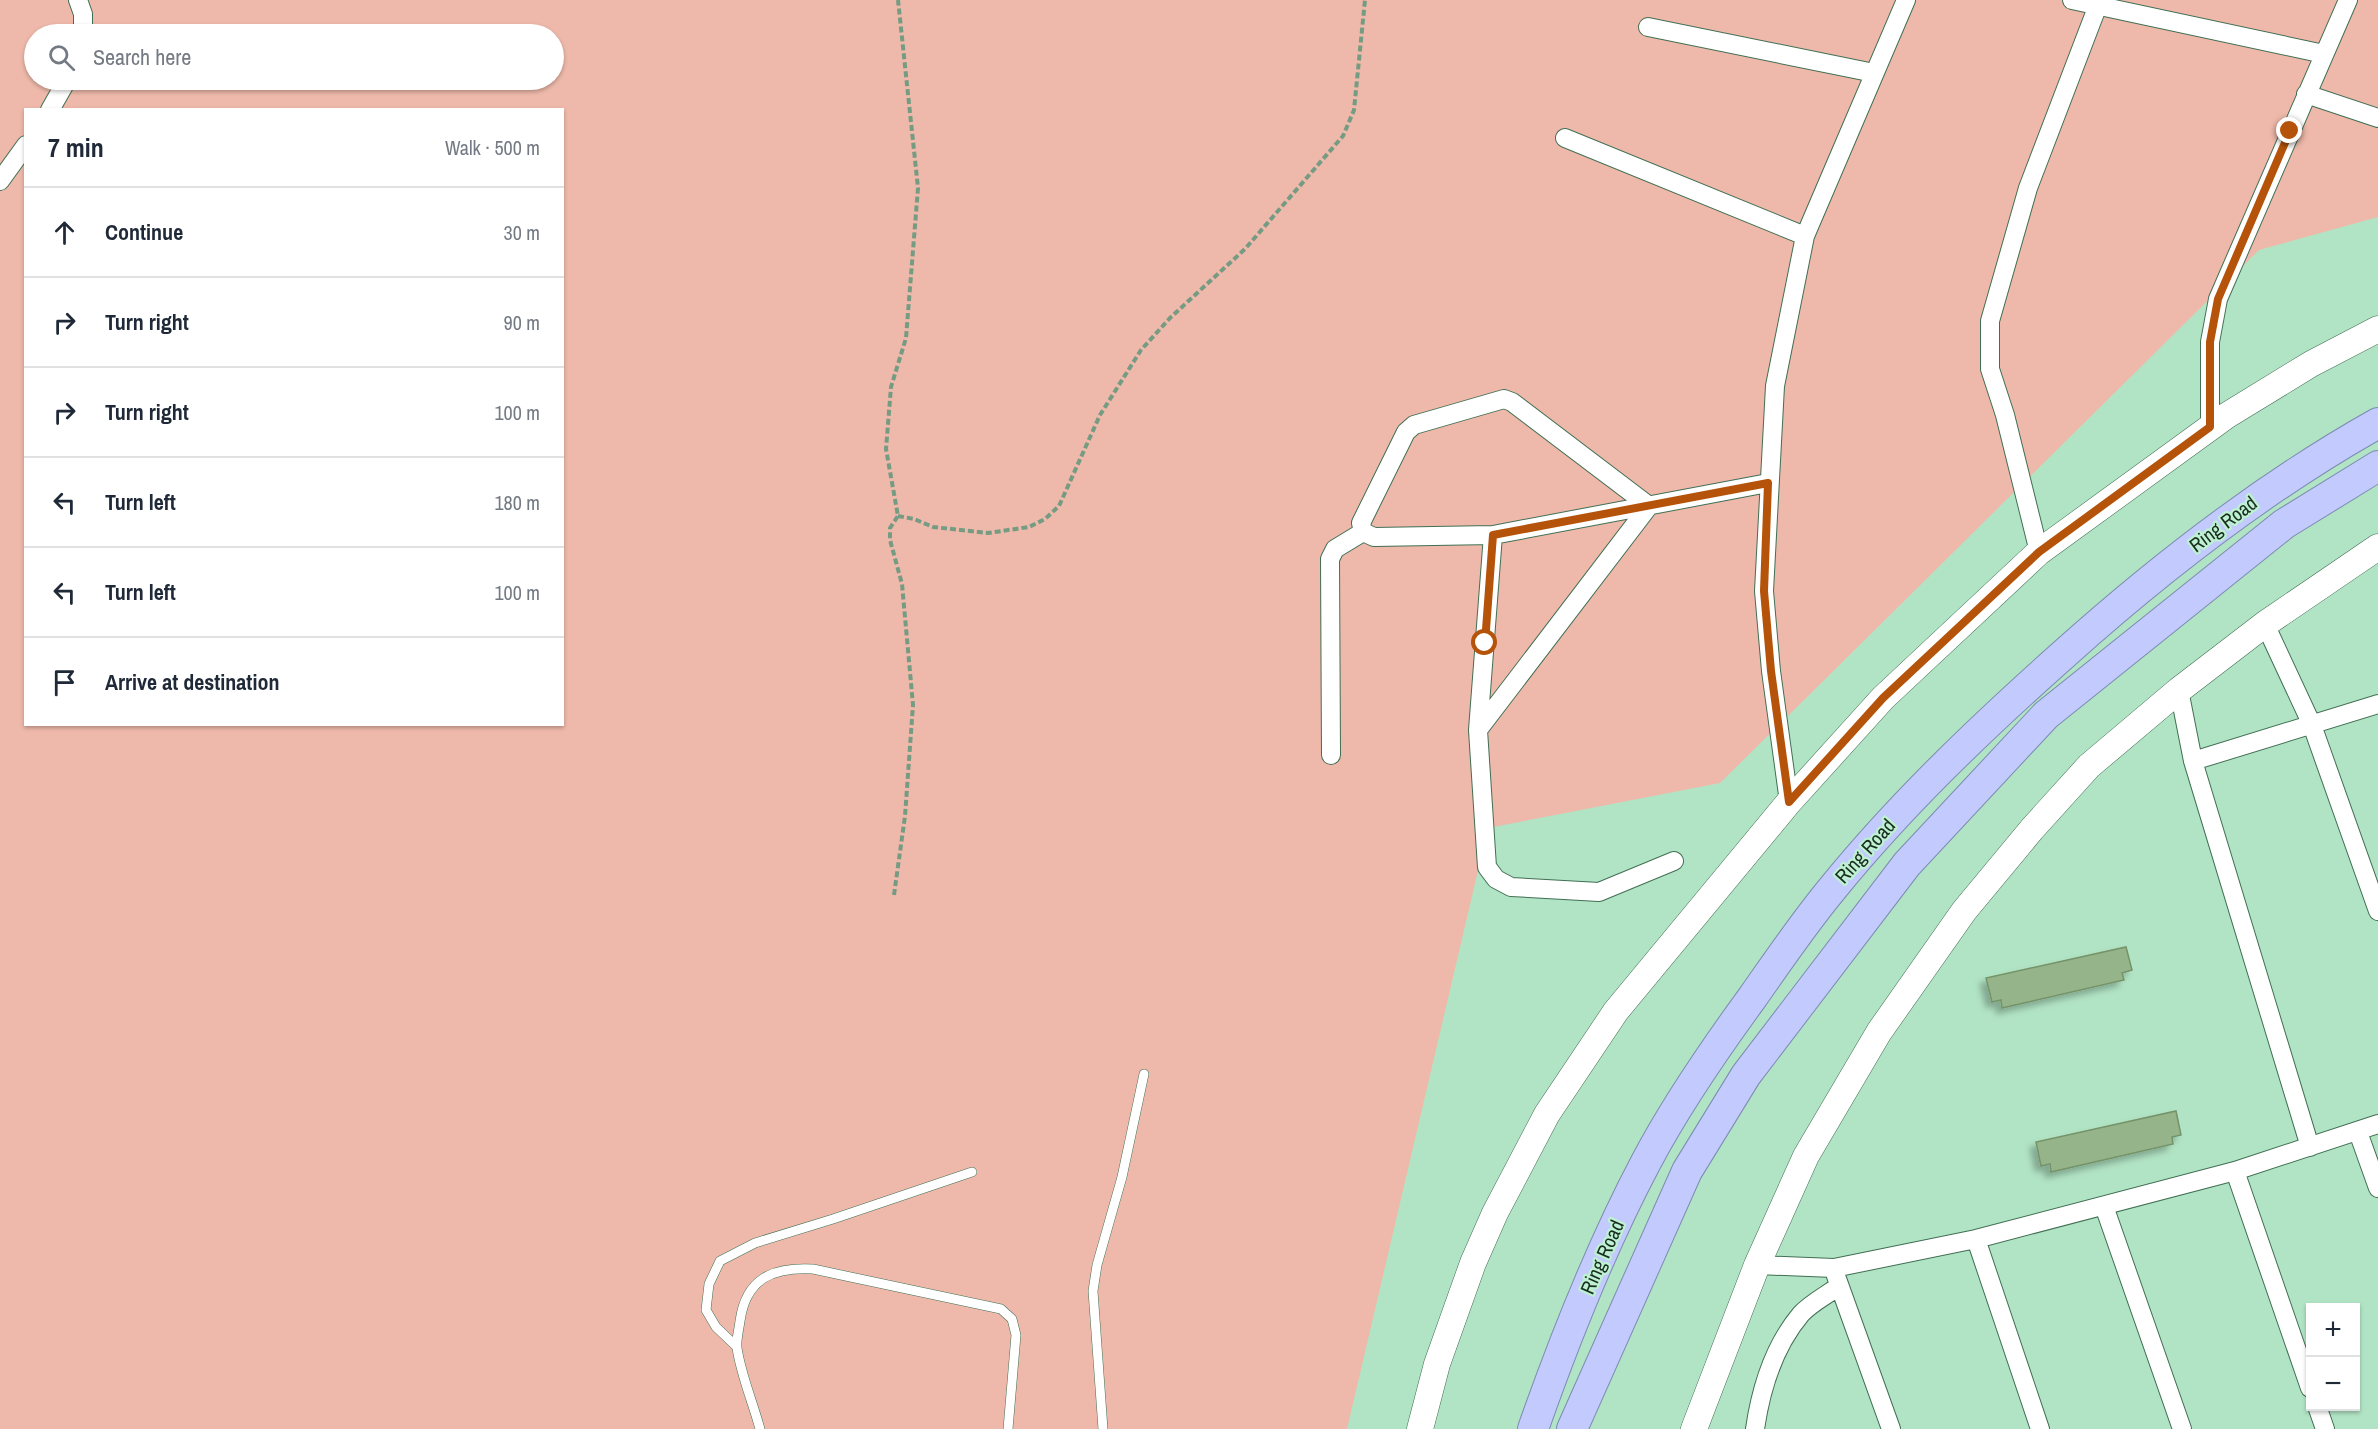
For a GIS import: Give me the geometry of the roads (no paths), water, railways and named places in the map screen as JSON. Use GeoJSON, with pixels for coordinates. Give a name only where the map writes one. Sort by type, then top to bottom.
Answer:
{"type":"FeatureCollection","features":[{"type":"Feature","properties":{"kind":"highway","name":"Ring Road"},"geometry":{"type":"LineString","coordinates":[[1533,1429],[1590,1284],[1647,1160],[1717,1046],[1832,889],[1875,839],[1984,725],[2128,597],[2242,508],[2339,445],[2378,423]]}},
{"type":"Feature","properties":{"kind":"highway","name":"Ring Road"},"geometry":{"type":"LineString","coordinates":[[1572,1429],[1687,1170],[1746,1075],[1907,864],[2046,715],[2284,524],[2378,466]]}},
{"type":"Feature","properties":{"kind":"main road"},"geometry":{"type":"LineString","coordinates":[[1420,1429],[1437,1364],[1473,1263],[1495,1213],[1547,1114],[1616,1011],[1789,802],[1883,698],[2039,552],[2210,427],[2311,364],[2378,329]]}},
{"type":"Feature","properties":{"kind":"main road"},"geometry":{"type":"LineString","coordinates":[[1694,1429],[1757,1265],[1806,1156],[1879,1032],[1958,919],[2031,829],[2089,766],[2179,690],[2265,624],[2378,547]]}},
{"type":"Feature","properties":{"kind":"street"},"geometry":{"type":"LineString","coordinates":[[78,0],[83,14],[83,24]]}},
{"type":"Feature","properties":{"kind":"street"},"geometry":{"type":"LineString","coordinates":[[1789,802],[1771,671],[1764,591],[1774,386],[1806,236],[1906,0]]}},
{"type":"Feature","properties":{"kind":"street"},"geometry":{"type":"LineString","coordinates":[[2072,0],[2324,54]]}},
{"type":"Feature","properties":{"kind":"street"},"geometry":{"type":"LineString","coordinates":[[2210,427],[2210,342],[2218,299],[2348,0]]}},
{"type":"Feature","properties":{"kind":"street"},"geometry":{"type":"LineString","coordinates":[[2039,552],[2005,415],[1990,369],[1990,321],[2028,188],[2098,5]]}},
{"type":"Feature","properties":{"kind":"street"},"geometry":{"type":"LineString","coordinates":[[1648,27],[1874,73]]}},
{"type":"Feature","properties":{"kind":"street"},"geometry":{"type":"LineString","coordinates":[[51,108],[61,90]]}},
{"type":"Feature","properties":{"kind":"street"},"geometry":{"type":"LineString","coordinates":[[2306,94],[2378,118]]}},
{"type":"Feature","properties":{"kind":"street"},"geometry":{"type":"LineString","coordinates":[[1565,138],[1806,236]]}},
{"type":"Feature","properties":{"kind":"street"},"geometry":{"type":"LineString","coordinates":[[0,181],[24,148]]}},
{"type":"Feature","properties":{"kind":"street"},"geometry":{"type":"LineString","coordinates":[[1363,532],[1361,523],[1406,432],[1414,425],[1504,399],[1512,402],[1649,506]]}},
{"type":"Feature","properties":{"kind":"street"},"geometry":{"type":"LineString","coordinates":[[1363,532],[1374,537],[1493,535],[1768,483]]}},
{"type":"Feature","properties":{"kind":"street"},"geometry":{"type":"LineString","coordinates":[[1478,730],[1649,506]]}},
{"type":"Feature","properties":{"kind":"street"},"geometry":{"type":"LineString","coordinates":[[1331,755],[1330,559],[1335,549],[1363,532]]}},
{"type":"Feature","properties":{"kind":"street"},"geometry":{"type":"LineString","coordinates":[[1493,535],[1478,730],[1487,867],[1496,879],[1511,887],[1599,892],[1674,861]]}},
{"type":"Feature","properties":{"kind":"street"},"geometry":{"type":"LineString","coordinates":[[2265,624],[2312,725],[2378,910]]}},
{"type":"Feature","properties":{"kind":"street"},"geometry":{"type":"LineString","coordinates":[[2179,690],[2193,761],[2310,1147]]}},
{"type":"Feature","properties":{"kind":"street"},"geometry":{"type":"LineString","coordinates":[[2193,761],[2378,704]]}},
{"type":"Feature","properties":{"kind":"street"},"geometry":{"type":"LineString","coordinates":[[1757,1265],[1834,1268],[1976,1239],[2235,1170],[2378,1124]]}},
{"type":"Feature","properties":{"kind":"street"},"geometry":{"type":"LineString","coordinates":[[2358,1132],[2378,1188]]}},
{"type":"Feature","properties":{"kind":"street"},"geometry":{"type":"LineString","coordinates":[[2235,1170],[2306,1376]]}},
{"type":"Feature","properties":{"kind":"street"},"geometry":{"type":"LineString","coordinates":[[2104,1206],[2182,1429]]}},
{"type":"Feature","properties":{"kind":"street"},"geometry":{"type":"LineString","coordinates":[[1976,1239],[2040,1429]]}},
{"type":"Feature","properties":{"kind":"street"},"geometry":{"type":"LineString","coordinates":[[1834,1268],[1891,1429]]}},
{"type":"Feature","properties":{"kind":"street"},"geometry":{"type":"LineString","coordinates":[[1755,1429],[1767,1375],[1780,1344],[1802,1313],[1839,1286]]}},
{"type":"Feature","properties":{"kind":"street"},"geometry":{"type":"LineString","coordinates":[[2318,1411],[2325,1429]]}},
{"type":"Feature","properties":{"kind":"lane"},"geometry":{"type":"LineString","coordinates":[[1103,1429],[1093,1291],[1097,1265],[1122,1178],[1144,1074]]}},
{"type":"Feature","properties":{"kind":"lane"},"geometry":{"type":"LineString","coordinates":[[737,1347],[716,1327],[706,1310],[709,1284],[720,1261],[755,1242],[833,1219],[972,1172]]}},
{"type":"Feature","properties":{"kind":"lane"},"geometry":{"type":"LineString","coordinates":[[760,1429],[737,1347],[743,1304],[753,1286],[770,1273],[791,1268],[813,1269],[1001,1309],[1012,1319],[1016,1335],[1008,1429]]}}]}
